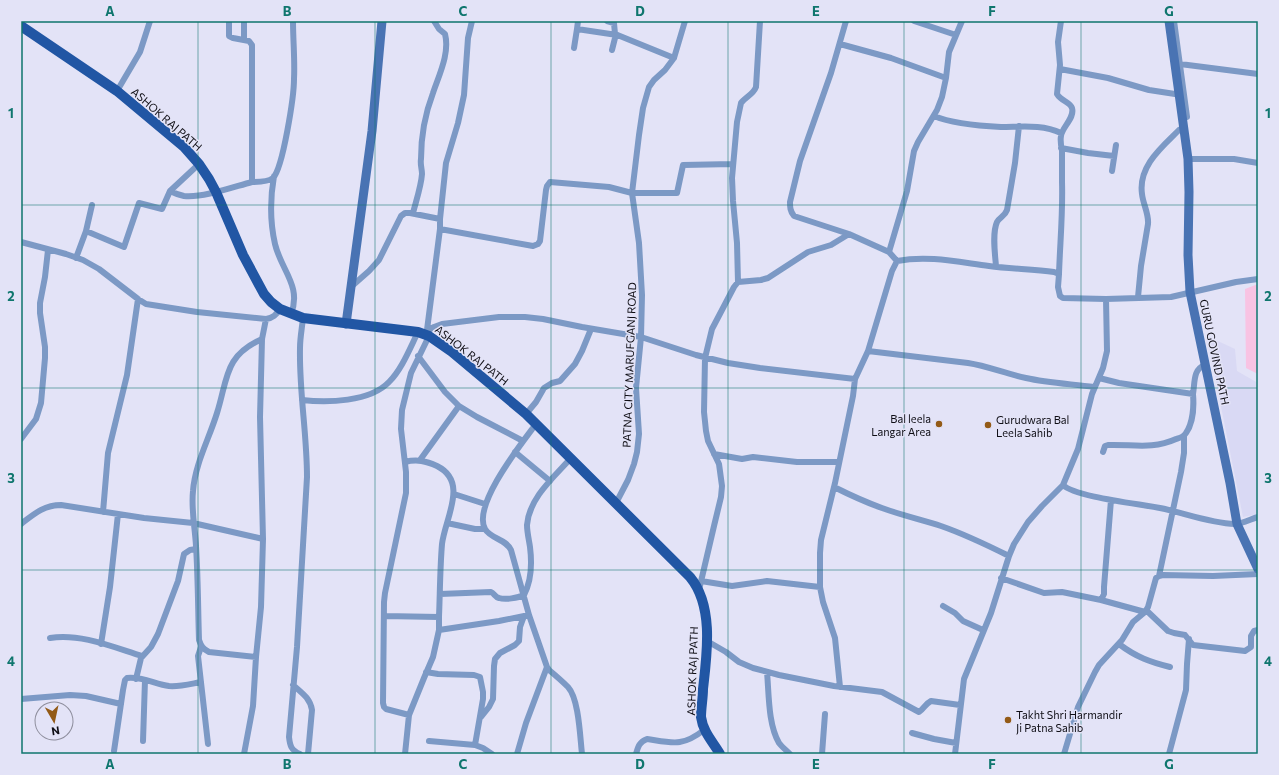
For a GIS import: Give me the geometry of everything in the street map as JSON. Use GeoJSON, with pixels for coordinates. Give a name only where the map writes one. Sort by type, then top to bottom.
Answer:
{"type":"FeatureCollection","features":[{"type":"Feature","properties":{"kind":"main road","name":"ASHOK RAJ PATH"},"geometry":{"type":"LineString","coordinates":[[21,26],[117,91],[184,148],[199,164],[216,192],[242,255],[264,294],[271,302],[280,309],[303,318],[424,333],[452,352],[526,414],[700,586],[705,612],[707,641],[701,716],[704,730],[720,754]]}},
{"type":"Feature","properties":{"kind":"street"},"geometry":{"type":"LineString","coordinates":[[117,91],[140,52],[150,21]]}},
{"type":"Feature","properties":{"kind":"street"},"geometry":{"type":"LineString","coordinates":[[229,21],[229,36],[244,39],[249,41],[252,45],[252,182]]}},
{"type":"Feature","properties":{"kind":"street"},"geometry":{"type":"LineString","coordinates":[[244,21],[244,39]]}},
{"type":"Feature","properties":{"kind":"street"},"geometry":{"type":"LineString","coordinates":[[291,314],[295,306],[294,290],[278,252],[272,226],[271,194],[274,176],[285,144],[294,90],[293,21]]}},
{"type":"Feature","properties":{"kind":"street"},"geometry":{"type":"LineString","coordinates":[[346,324],[372,131],[382,21]]}},
{"type":"Feature","properties":{"kind":"street"},"geometry":{"type":"LineString","coordinates":[[413,213],[421,179],[420,160],[425,121],[429,104],[443,64],[446,43],[445,34],[439,29],[434,21]]}},
{"type":"Feature","properties":{"kind":"street"},"geometry":{"type":"LineString","coordinates":[[410,715],[386,709],[384,707],[382,686],[385,593],[406,500],[407,486],[401,429],[402,410],[411,373],[418,356],[424,333],[440,229],[446,163],[458,123],[464,94],[468,38],[472,21]]}},
{"type":"Feature","properties":{"kind":"street"},"geometry":{"type":"LineString","coordinates":[[574,48],[578,21]]}},
{"type":"Feature","properties":{"kind":"street"},"geometry":{"type":"LineString","coordinates":[[606,21],[614,23],[615,34],[617,34],[612,50]]}},
{"type":"Feature","properties":{"kind":"street","name":"PATNA CITY MARUFGANJ ROAD"},"geometry":{"type":"LineString","coordinates":[[616,503],[628,480],[637,452],[639,434],[636,388],[641,338],[642,295],[639,243],[632,193],[639,135],[646,93],[654,80],[665,70],[674,58],[685,21]]}},
{"type":"Feature","properties":{"kind":"street"},"geometry":{"type":"LineString","coordinates":[[760,21],[757,82],[755,91],[741,103],[737,122],[733,164],[732,188],[737,243],[738,282],[728,296],[712,329],[705,358],[704,420],[708,441],[720,470],[721,491],[700,586],[732,586],[767,581],[820,587]]}},
{"type":"Feature","properties":{"kind":"street"},"geometry":{"type":"LineString","coordinates":[[846,21],[840,44],[800,161],[790,202],[791,213],[794,216],[849,234],[889,252],[897,261]]}},
{"type":"Feature","properties":{"kind":"street"},"geometry":{"type":"LineString","coordinates":[[914,21],[956,35]]}},
{"type":"Feature","properties":{"kind":"street"},"geometry":{"type":"LineString","coordinates":[[889,252],[907,191],[914,151],[921,136],[934,116],[942,96],[948,59],[962,21]]}},
{"type":"Feature","properties":{"kind":"street"},"geometry":{"type":"LineString","coordinates":[[1061,21],[1058,42],[1060,69],[1057,94],[1062,100],[1072,107],[1072,111],[1069,120],[1061,133],[1060,139],[1062,148],[1062,196],[1058,287],[1060,296],[1063,298],[1106,299],[1171,297],[1236,282],[1258,279]]}},
{"type":"Feature","properties":{"kind":"street"},"geometry":{"type":"LineString","coordinates":[[1165,21],[1175,94],[1182,131]]}},
{"type":"Feature","properties":{"kind":"street","name":"GURU GOVIND PATH"},"geometry":{"type":"LineString","coordinates":[[1169,21],[1182,116],[1182,131],[1188,159],[1188,254],[1190,292],[1230,483],[1237,524],[1258,569]]}},
{"type":"Feature","properties":{"kind":"street"},"geometry":{"type":"LineString","coordinates":[[1138,297],[1141,266],[1148,224],[1142,194],[1142,182],[1146,169],[1152,158],[1182,131],[1188,128],[1174,21]]}},
{"type":"Feature","properties":{"kind":"street"},"geometry":{"type":"LineString","coordinates":[[577,29],[617,34],[674,58]]}},
{"type":"Feature","properties":{"kind":"street"},"geometry":{"type":"LineString","coordinates":[[840,44],[874,53],[946,78]]}},
{"type":"Feature","properties":{"kind":"street"},"geometry":{"type":"LineString","coordinates":[[1180,64],[1258,74]]}},
{"type":"Feature","properties":{"kind":"street"},"geometry":{"type":"LineString","coordinates":[[1060,69],[1108,78],[1149,90],[1175,94]]}},
{"type":"Feature","properties":{"kind":"street"},"geometry":{"type":"LineString","coordinates":[[934,116],[943,120],[956,122],[1000,126],[1040,127],[1052,129],[1061,133]]}},
{"type":"Feature","properties":{"kind":"street"},"geometry":{"type":"LineString","coordinates":[[996,266],[995,233],[998,222],[1006,214],[1007,210],[1019,126]]}},
{"type":"Feature","properties":{"kind":"street"},"geometry":{"type":"LineString","coordinates":[[1112,171],[1116,145]]}},
{"type":"Feature","properties":{"kind":"street"},"geometry":{"type":"LineString","coordinates":[[1062,148],[1114,156]]}},
{"type":"Feature","properties":{"kind":"street"},"geometry":{"type":"LineString","coordinates":[[1188,159],[1234,159],[1258,163]]}},
{"type":"Feature","properties":{"kind":"street"},"geometry":{"type":"LineString","coordinates":[[86,231],[124,247],[139,202],[162,209],[170,191],[199,164]]}},
{"type":"Feature","properties":{"kind":"street"},"geometry":{"type":"LineString","coordinates":[[440,229],[533,246],[538,244],[540,241],[546,190],[550,182],[609,187],[632,193],[677,193],[683,166],[733,164]]}},
{"type":"Feature","properties":{"kind":"street"},"geometry":{"type":"LineString","coordinates":[[170,191],[185,196],[198,195],[216,192],[252,182],[270,180],[274,176]]}},
{"type":"Feature","properties":{"kind":"street"},"geometry":{"type":"LineString","coordinates":[[76,258],[86,231],[92,205]]}},
{"type":"Feature","properties":{"kind":"street"},"geometry":{"type":"LineString","coordinates":[[352,286],[379,260],[401,216],[405,213],[413,213],[440,219]]}},
{"type":"Feature","properties":{"kind":"street"},"geometry":{"type":"LineString","coordinates":[[738,282],[768,278],[808,252],[831,245],[849,234]]}},
{"type":"Feature","properties":{"kind":"street"},"geometry":{"type":"LineString","coordinates":[[21,242],[76,258],[99,269],[146,304],[214,314],[266,318],[271,318],[276,315],[280,309]]}},
{"type":"Feature","properties":{"kind":"street"},"geometry":{"type":"LineString","coordinates":[[21,439],[36,419],[41,403],[45,346],[40,303],[48,250]]}},
{"type":"Feature","properties":{"kind":"street"},"geometry":{"type":"LineString","coordinates":[[897,261],[930,258],[1054,272],[1059,274]]}},
{"type":"Feature","properties":{"kind":"street"},"geometry":{"type":"LineString","coordinates":[[840,687],[835,638],[823,602],[820,587],[821,540],[834,487],[853,396],[855,379],[868,351],[892,271],[897,261]]}},
{"type":"Feature","properties":{"kind":"street"},"geometry":{"type":"LineString","coordinates":[[103,512],[108,453],[127,375],[138,299]]}},
{"type":"Feature","properties":{"kind":"street"},"geometry":{"type":"LineString","coordinates":[[955,754],[964,679],[991,613],[1009,556],[1014,544],[1028,522],[1063,485],[1078,449],[1089,403],[1094,387],[1103,368],[1107,351],[1106,299]]}},
{"type":"Feature","properties":{"kind":"street"},"geometry":{"type":"LineString","coordinates":[[302,400],[319,402],[344,400],[362,396],[380,389],[389,383],[393,378],[424,333],[442,324],[499,317],[543,319],[641,338],[705,358],[744,366],[855,379]]}},
{"type":"Feature","properties":{"kind":"street"},"geometry":{"type":"LineString","coordinates":[[244,754],[253,706],[261,607],[264,539],[260,417],[262,339],[266,318]]}},
{"type":"Feature","properties":{"kind":"street"},"geometry":{"type":"LineString","coordinates":[[300,754],[294,751],[290,746],[288,737],[297,647],[307,477],[300,348],[303,318]]}},
{"type":"Feature","properties":{"kind":"street"},"geometry":{"type":"LineString","coordinates":[[526,414],[536,402],[544,388],[552,383],[560,381],[575,364],[591,329]]}},
{"type":"Feature","properties":{"kind":"street"},"geometry":{"type":"LineString","coordinates":[[256,657],[209,652],[204,650],[202,646],[199,635],[196,549],[192,501],[194,481],[204,448],[217,414],[232,362],[242,350],[262,339]]}},
{"type":"Feature","properties":{"kind":"street"},"geometry":{"type":"LineString","coordinates":[[868,351],[933,360],[979,364],[1027,379],[1094,387]]}},
{"type":"Feature","properties":{"kind":"street"},"geometry":{"type":"LineString","coordinates":[[418,356],[445,392],[459,406],[523,441]]}},
{"type":"Feature","properties":{"kind":"street"},"geometry":{"type":"LineString","coordinates":[[1102,452],[1105,446],[1108,445],[1158,445],[1184,436],[1187,433],[1194,404],[1193,394],[1197,370],[1205,365]]}},
{"type":"Feature","properties":{"kind":"street"},"geometry":{"type":"LineString","coordinates":[[1099,378],[1119,383],[1193,394]]}},
{"type":"Feature","properties":{"kind":"street"},"geometry":{"type":"LineString","coordinates":[[420,460],[459,406]]}},
{"type":"Feature","properties":{"kind":"street"},"geometry":{"type":"LineString","coordinates":[[536,424],[500,474],[485,504],[484,524],[489,533],[509,545],[524,595],[527,615],[547,667],[569,687],[574,696],[582,754]]}},
{"type":"Feature","properties":{"kind":"street"},"geometry":{"type":"LineString","coordinates":[[1064,754],[1078,707],[1099,665],[1119,644],[1134,622],[1146,611],[1150,603],[1156,578],[1158,576],[1173,511],[1184,452],[1184,436]]}},
{"type":"Feature","properties":{"kind":"street"},"geometry":{"type":"LineString","coordinates":[[515,452],[550,481]]}},
{"type":"Feature","properties":{"kind":"street"},"geometry":{"type":"LineString","coordinates":[[714,454],[742,459],[752,457],[797,462],[839,462]]}},
{"type":"Feature","properties":{"kind":"street"},"geometry":{"type":"LineString","coordinates":[[524,595],[529,583],[531,565],[527,527],[528,518],[536,500],[550,481],[571,458]]}},
{"type":"Feature","properties":{"kind":"street"},"geometry":{"type":"LineString","coordinates":[[405,462],[420,460],[439,467],[448,474],[453,484],[454,494],[442,542],[439,630],[433,657],[410,715],[405,754]]}},
{"type":"Feature","properties":{"kind":"street"},"geometry":{"type":"LineString","coordinates":[[1063,485],[1070,490],[1111,500],[1173,511],[1214,521],[1237,524],[1258,517]]}},
{"type":"Feature","properties":{"kind":"street"},"geometry":{"type":"LineString","coordinates":[[834,487],[884,509],[942,527],[992,547],[1009,556]]}},
{"type":"Feature","properties":{"kind":"street"},"geometry":{"type":"LineString","coordinates":[[454,494],[485,504]]}},
{"type":"Feature","properties":{"kind":"street"},"geometry":{"type":"LineString","coordinates":[[1101,600],[1104,594],[1111,500]]}},
{"type":"Feature","properties":{"kind":"street"},"geometry":{"type":"LineString","coordinates":[[21,524],[41,509],[55,505],[193,523],[264,539]]}},
{"type":"Feature","properties":{"kind":"street"},"geometry":{"type":"LineString","coordinates":[[101,644],[110,588],[118,514]]}},
{"type":"Feature","properties":{"kind":"street"},"geometry":{"type":"LineString","coordinates":[[447,523],[474,529],[486,529]]}},
{"type":"Feature","properties":{"kind":"street"},"geometry":{"type":"LineString","coordinates":[[136,679],[142,656],[151,647],[158,634],[175,589],[184,554],[190,550],[196,549]]}},
{"type":"Feature","properties":{"kind":"street"},"geometry":{"type":"LineString","coordinates":[[1158,576],[1258,574]]}},
{"type":"Feature","properties":{"kind":"street"},"geometry":{"type":"LineString","coordinates":[[1001,578],[1044,593],[1062,592],[1146,611],[1168,631],[1174,634],[1185,635],[1191,643],[1196,646],[1245,651],[1249,650],[1251,647],[1251,636],[1254,631],[1258,630]]}},
{"type":"Feature","properties":{"kind":"street"},"geometry":{"type":"LineString","coordinates":[[440,594],[491,592],[500,598],[524,595]]}},
{"type":"Feature","properties":{"kind":"street"},"geometry":{"type":"LineString","coordinates":[[943,606],[955,613],[963,621],[983,630]]}},
{"type":"Feature","properties":{"kind":"street"},"geometry":{"type":"LineString","coordinates":[[439,630],[499,621],[527,615]]}},
{"type":"Feature","properties":{"kind":"street"},"geometry":{"type":"LineString","coordinates":[[480,717],[489,707],[493,699],[495,659],[500,654],[515,645],[518,641],[520,627],[527,615]]}},
{"type":"Feature","properties":{"kind":"street"},"geometry":{"type":"LineString","coordinates":[[384,616],[439,617]]}},
{"type":"Feature","properties":{"kind":"street"},"geometry":{"type":"LineString","coordinates":[[50,638],[65,636],[72,637],[142,656]]}},
{"type":"Feature","properties":{"kind":"street"},"geometry":{"type":"LineString","coordinates":[[1169,754],[1186,690],[1189,639]]}},
{"type":"Feature","properties":{"kind":"street"},"geometry":{"type":"LineString","coordinates":[[707,641],[726,652],[739,662],[767,672],[840,687],[882,692],[918,712],[931,701],[960,705]]}},
{"type":"Feature","properties":{"kind":"street"},"geometry":{"type":"LineString","coordinates":[[1119,644],[1136,656],[1170,667]]}},
{"type":"Feature","properties":{"kind":"street"},"geometry":{"type":"LineString","coordinates":[[202,646],[198,656],[208,744]]}},
{"type":"Feature","properties":{"kind":"street"},"geometry":{"type":"LineString","coordinates":[[517,754],[526,723],[547,667]]}},
{"type":"Feature","properties":{"kind":"street"},"geometry":{"type":"LineString","coordinates":[[426,672],[438,674],[474,675],[480,677],[483,692],[475,745]]}},
{"type":"Feature","properties":{"kind":"street"},"geometry":{"type":"LineString","coordinates":[[767,672],[770,710],[775,734],[780,744],[790,754]]}},
{"type":"Feature","properties":{"kind":"street"},"geometry":{"type":"LineString","coordinates":[[114,751],[125,680],[130,678],[145,680],[170,686],[201,682]]}},
{"type":"Feature","properties":{"kind":"street"},"geometry":{"type":"LineString","coordinates":[[143,741],[145,680]]}},
{"type":"Feature","properties":{"kind":"street"},"geometry":{"type":"LineString","coordinates":[[293,685],[308,698],[312,705],[308,754]]}},
{"type":"Feature","properties":{"kind":"street"},"geometry":{"type":"LineString","coordinates":[[21,699],[70,695],[86,696],[121,704]]}},
{"type":"Feature","properties":{"kind":"street"},"geometry":{"type":"LineString","coordinates":[[822,754],[825,714]]}},
{"type":"Feature","properties":{"kind":"street"},"geometry":{"type":"LineString","coordinates":[[636,754],[642,741],[647,740],[680,743],[695,737],[704,730]]}},
{"type":"Feature","properties":{"kind":"street"},"geometry":{"type":"LineString","coordinates":[[912,733],[956,743]]}},
{"type":"Feature","properties":{"kind":"street"},"geometry":{"type":"LineString","coordinates":[[429,741],[475,745],[492,754]]}},
{"type":"Feature","properties":{"kind":"street"},"geometry":{"type":"LineString","coordinates":[[288,754],[290,746]]}},
{"type":"Feature","properties":{"kind":"shaded area"},"geometry":{"type":"Polygon","coordinates":[[[1258,284],[1258,374],[1246,368],[1245,289],[1258,284]]]}},
{"type":"Feature","properties":{"kind":"shaded area"},"geometry":{"type":"Polygon","coordinates":[[[1207,336],[1235,349],[1237,371],[1258,383],[1258,514],[1243,517],[1207,336]]]}},
{"type":"Feature","properties":{"kind":"place","name":"Bal leela Langar Area"},"geometry":{"type":"Point","coordinates":[939,424]}},
{"type":"Feature","properties":{"kind":"place","name":"Gurudwara Bal Leela Sahib"},"geometry":{"type":"Point","coordinates":[988,425]}},
{"type":"Feature","properties":{"kind":"place","name":"Takht Shri Harmandir Ji Patna Sahib"},"geometry":{"type":"Point","coordinates":[1008,720]}}]}
